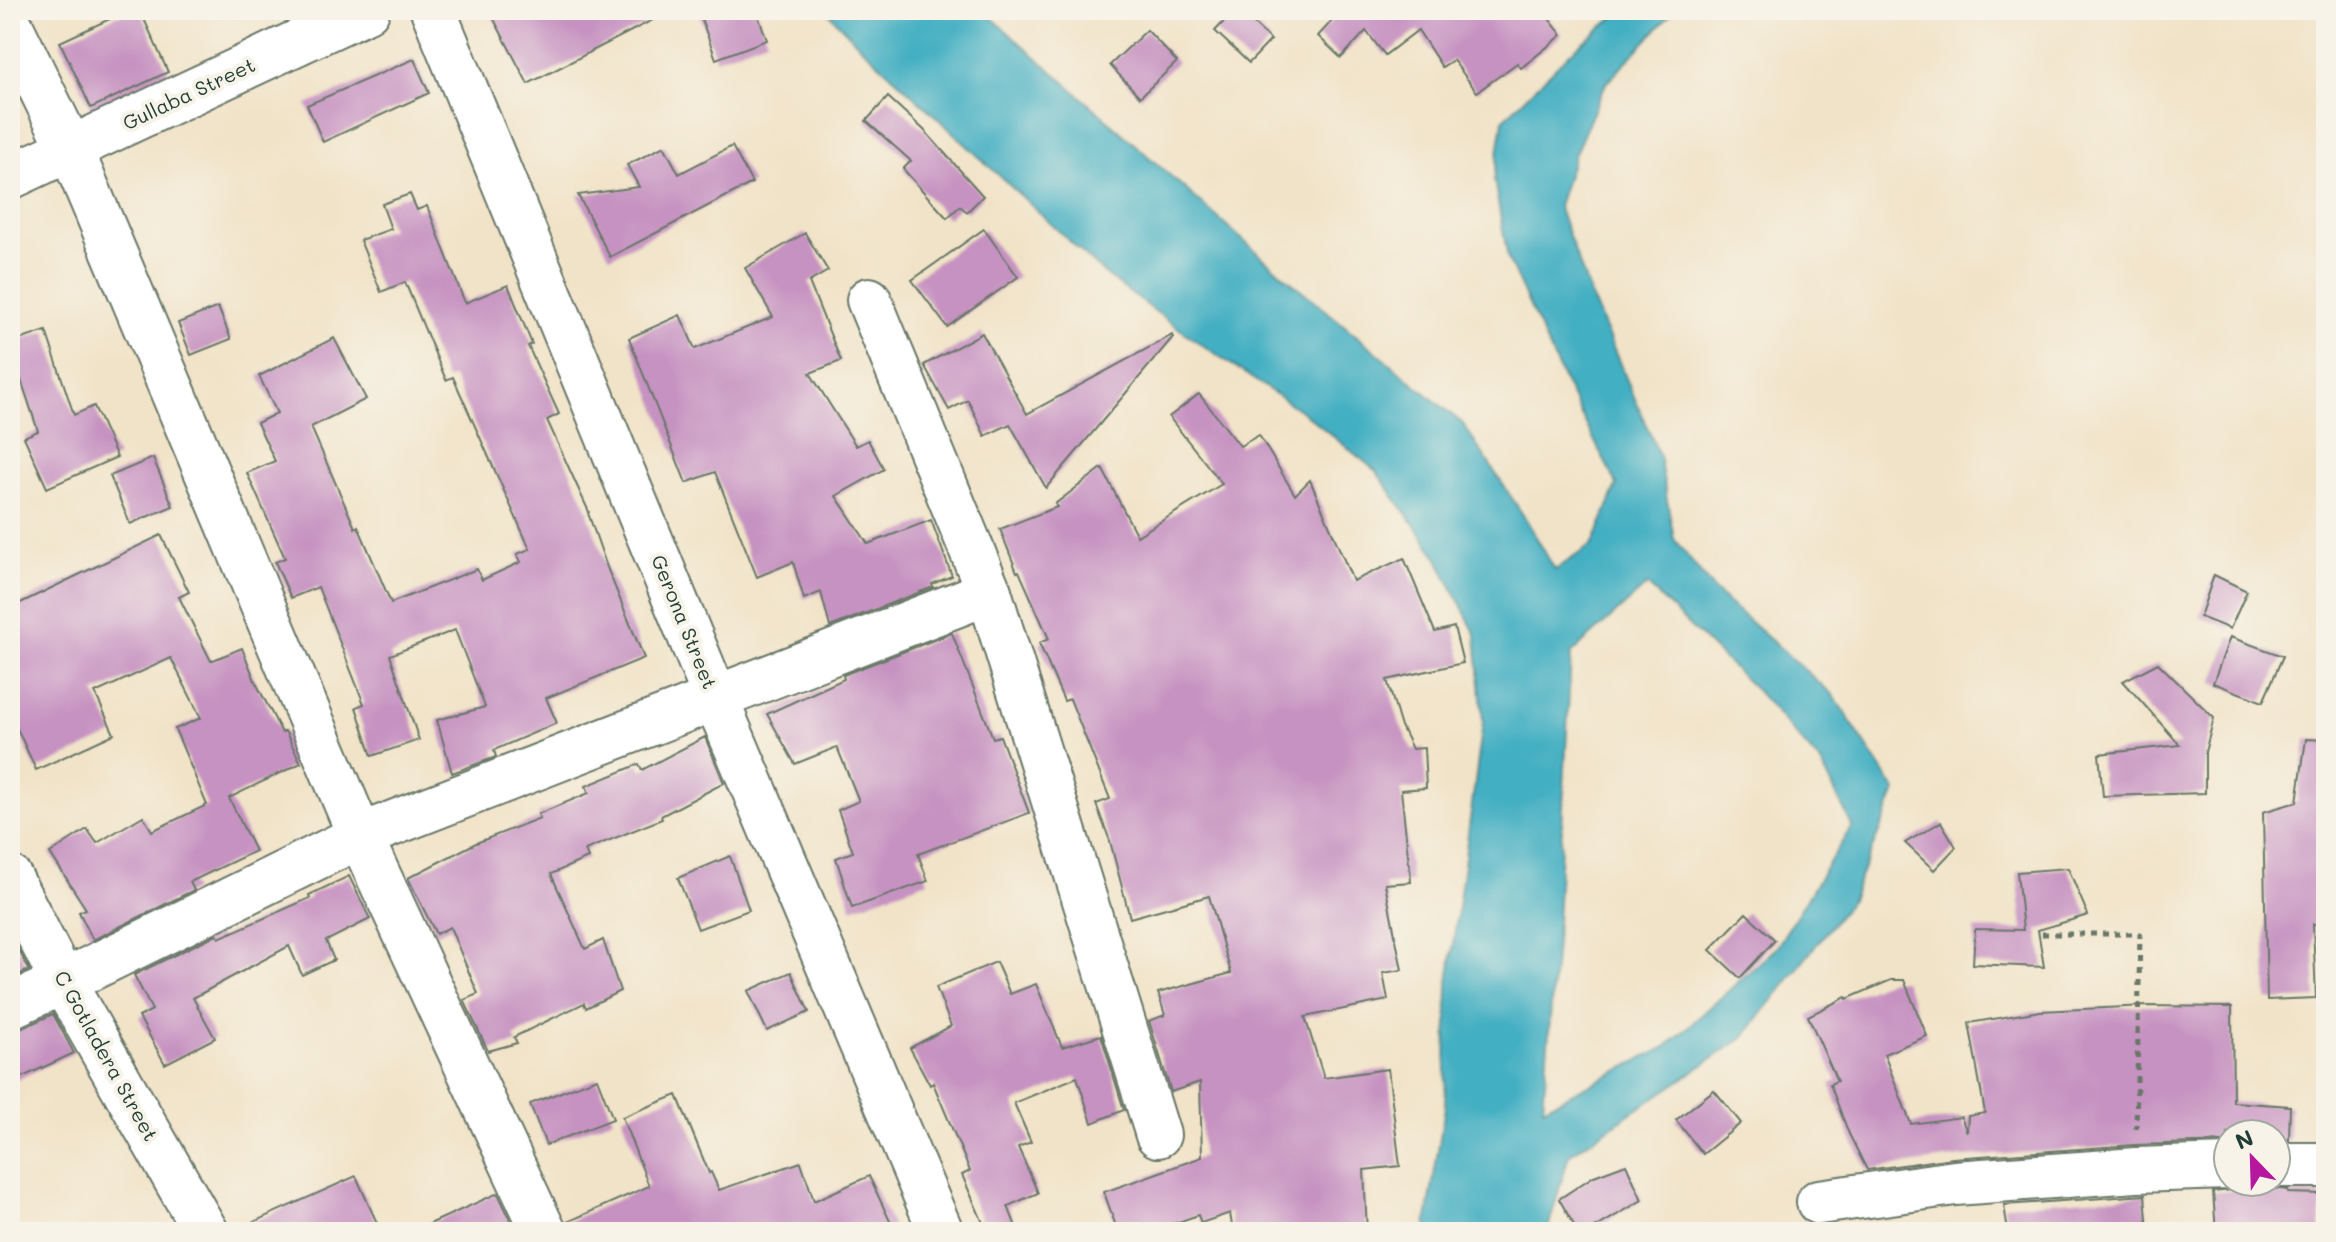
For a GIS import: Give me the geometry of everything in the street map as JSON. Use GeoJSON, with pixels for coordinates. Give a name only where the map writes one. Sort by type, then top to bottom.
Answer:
{"type":"FeatureCollection","features":[{"type":"Feature","properties":{"kind":"street","name":"Gullaba Street"},"geometry":{"type":"LineString","coordinates":[[10,177],[367,10]]}},
{"type":"Feature","properties":{"kind":"street","name":"Gerona Street"},"geometry":{"type":"LineString","coordinates":[[433,10],[715,697],[941,1232]]}},
{"type":"Feature","properties":{"kind":"street"},"geometry":{"type":"LineString","coordinates":[[10,25],[71,150],[360,836],[544,1232]]}},
{"type":"Feature","properties":{"kind":"street"},"geometry":{"type":"LineString","coordinates":[[869,300],[989,592],[1158,1135]]}},
{"type":"Feature","properties":{"kind":"street"},"geometry":{"type":"LineString","coordinates":[[10,1006],[360,836],[989,592]]}},
{"type":"Feature","properties":{"kind":"street","name":"C Gotladera Street"},"geometry":{"type":"LineString","coordinates":[[10,878],[63,982],[206,1232]]}},
{"type":"Feature","properties":{"kind":"street"},"geometry":{"type":"LineString","coordinates":[[2292,1165],[2326,1165]]}},
{"type":"Feature","properties":{"kind":"street"},"geometry":{"type":"LineString","coordinates":[[1819,1202],[1955,1183],[2212,1168]]}},
{"type":"Feature","properties":{"kind":"path"},"geometry":{"type":"LineString","coordinates":[[2042,934],[2140,934],[2136,1170]]}},
{"type":"Feature","properties":{"kind":"water"},"geometry":{"type":"Polygon","coordinates":[[[826,10],[983,10],[1270,264],[1463,424],[1527,521],[1555,570],[1593,544],[1617,485],[1565,383],[1508,259],[1494,180],[1503,120],[1572,51],[1623,10],[1675,10],[1606,83],[1575,153],[1558,206],[1593,301],[1659,455],[1674,539],[1714,590],[1833,695],[1896,791],[1850,902],[1742,1039],[1569,1155],[1547,1232],[1425,1232],[1445,1107],[1448,983],[1483,722],[1476,635],[1437,557],[1376,471],[1308,416],[1108,277],[858,44],[826,10]],[[1647,585],[1571,654],[1556,942],[1543,1108],[1666,1047],[1776,948],[1852,826],[1821,763],[1757,691],[1647,585]]]}},
{"type":"Feature","properties":{"kind":"building"},"geometry":{"type":"Polygon","coordinates":[[[129,10],[140,10],[168,72],[91,108],[60,42],[129,10]]]}},
{"type":"Feature","properties":{"kind":"building"},"geometry":{"type":"Polygon","coordinates":[[[489,10],[672,10],[528,84],[489,10]]]}},
{"type":"Feature","properties":{"kind":"building"},"geometry":{"type":"Polygon","coordinates":[[[698,10],[756,10],[767,40],[716,59],[698,10]]]}},
{"type":"Feature","properties":{"kind":"building"},"geometry":{"type":"Polygon","coordinates":[[[1235,10],[1239,10],[1271,40],[1249,63],[1215,31],[1235,10]]]}},
{"type":"Feature","properties":{"kind":"building"},"geometry":{"type":"Polygon","coordinates":[[[1342,10],[1542,10],[1562,35],[1521,68],[1517,63],[1477,92],[1453,60],[1442,67],[1418,30],[1385,55],[1366,31],[1341,58],[1318,36],[1342,10]]]}},
{"type":"Feature","properties":{"kind":"building"},"geometry":{"type":"Polygon","coordinates":[[[1147,30],[1177,62],[1140,97],[1110,65],[1147,30]]]}},
{"type":"Feature","properties":{"kind":"building"},"geometry":{"type":"Polygon","coordinates":[[[414,59],[429,93],[323,142],[307,105],[414,59]]]}},
{"type":"Feature","properties":{"kind":"building"},"geometry":{"type":"Polygon","coordinates":[[[888,97],[924,130],[983,196],[967,212],[960,206],[947,218],[903,169],[911,161],[866,121],[888,97]]]}},
{"type":"Feature","properties":{"kind":"building"},"geometry":{"type":"Polygon","coordinates":[[[664,146],[679,174],[732,146],[752,183],[610,257],[578,195],[639,187],[627,165],[664,146]]]}},
{"type":"Feature","properties":{"kind":"building"},"geometry":{"type":"Polygon","coordinates":[[[410,194],[417,210],[427,206],[465,303],[508,285],[532,344],[528,346],[559,414],[547,420],[589,512],[608,570],[644,658],[546,698],[557,723],[494,750],[496,757],[452,773],[437,720],[485,707],[455,630],[390,655],[419,740],[372,756],[356,707],[364,704],[318,587],[291,598],[275,562],[285,558],[247,473],[275,461],[257,423],[277,413],[259,376],[334,338],[366,399],[311,427],[391,603],[477,569],[482,580],[521,562],[517,554],[530,549],[453,377],[446,380],[405,282],[381,292],[360,240],[391,229],[382,204],[410,194]]]}},
{"type":"Feature","properties":{"kind":"building"},"geometry":{"type":"Polygon","coordinates":[[[984,229],[1018,277],[947,327],[912,280],[984,229]]]}},
{"type":"Feature","properties":{"kind":"building"},"geometry":{"type":"Polygon","coordinates":[[[805,233],[828,271],[809,282],[841,361],[810,373],[856,446],[868,440],[884,469],[836,496],[868,544],[931,520],[952,576],[932,584],[933,587],[830,627],[821,592],[804,599],[793,562],[757,577],[715,472],[686,483],[629,338],[680,315],[695,349],[773,317],[745,268],[805,233]]]}},
{"type":"Feature","properties":{"kind":"building"},"geometry":{"type":"Polygon","coordinates":[[[218,307],[231,339],[191,355],[178,323],[218,307]]]}},
{"type":"Feature","properties":{"kind":"building"},"geometry":{"type":"Polygon","coordinates":[[[46,331],[74,415],[94,406],[117,457],[47,488],[24,437],[38,431],[10,346],[10,343],[46,331]]]}},
{"type":"Feature","properties":{"kind":"building"},"geometry":{"type":"Polygon","coordinates":[[[982,333],[1027,414],[1173,337],[1046,488],[1010,424],[985,436],[968,400],[949,410],[924,365],[982,333]]]}},
{"type":"Feature","properties":{"kind":"building"},"geometry":{"type":"Polygon","coordinates":[[[1199,394],[1240,446],[1259,435],[1295,495],[1310,480],[1353,581],[1404,558],[1435,632],[1454,627],[1463,663],[1387,680],[1400,724],[1412,749],[1424,748],[1426,788],[1401,790],[1411,882],[1385,884],[1402,970],[1383,973],[1388,1000],[1305,1017],[1324,1078],[1388,1069],[1400,1166],[1364,1170],[1367,1232],[1233,1232],[1230,1213],[1201,1223],[1198,1215],[1150,1232],[1118,1232],[1104,1192],[1202,1157],[1200,1082],[1171,1092],[1149,1021],[1165,1015],[1158,993],[1231,973],[1209,896],[1130,918],[1110,841],[1096,804],[1110,799],[1070,699],[1064,701],[1039,643],[1049,639],[1000,529],[1057,507],[1055,504],[1102,468],[1137,536],[1222,484],[1169,417],[1199,394]]]}},
{"type":"Feature","properties":{"kind":"building"},"geometry":{"type":"Polygon","coordinates":[[[153,458],[173,506],[130,524],[110,476],[153,458]]]}},
{"type":"Feature","properties":{"kind":"building"},"geometry":{"type":"Polygon","coordinates":[[[161,535],[189,592],[179,597],[211,661],[242,648],[256,683],[301,763],[229,798],[255,851],[190,882],[194,890],[93,940],[79,912],[86,909],[50,853],[87,829],[97,843],[143,816],[152,831],[207,805],[175,729],[201,718],[171,658],[95,693],[114,734],[36,770],[10,713],[10,608],[161,535]]]}},
{"type":"Feature","properties":{"kind":"building"},"geometry":{"type":"Polygon","coordinates":[[[2214,575],[2247,591],[2230,629],[2200,617],[2214,575]]]}},
{"type":"Feature","properties":{"kind":"building"},"geometry":{"type":"Polygon","coordinates":[[[952,633],[993,738],[1000,736],[1029,813],[918,854],[928,881],[852,908],[836,858],[853,852],[838,810],[859,801],[837,747],[795,764],[767,714],[844,679],[843,675],[952,633]]]}},
{"type":"Feature","properties":{"kind":"building"},"geometry":{"type":"Polygon","coordinates":[[[2230,637],[2283,656],[2263,702],[2213,683],[2230,637]]]}},
{"type":"Feature","properties":{"kind":"building"},"geometry":{"type":"Polygon","coordinates":[[[2158,663],[2214,718],[2205,752],[2205,793],[2103,796],[2099,754],[2180,745],[2123,681],[2158,663]]]}},
{"type":"Feature","properties":{"kind":"building"},"geometry":{"type":"Polygon","coordinates":[[[705,737],[724,783],[661,816],[662,819],[585,850],[588,858],[551,874],[585,949],[603,940],[620,991],[586,1008],[584,1003],[514,1037],[517,1043],[488,1051],[464,1000],[478,994],[450,927],[436,934],[408,878],[476,843],[540,818],[538,814],[589,793],[586,786],[639,764],[642,770],[705,737]]]}},
{"type":"Feature","properties":{"kind":"building"},"geometry":{"type":"Polygon","coordinates":[[[2306,739],[2326,740],[2326,923],[2313,924],[2316,998],[2267,1000],[2263,812],[2297,802],[2306,739]]]}},
{"type":"Feature","properties":{"kind":"building"},"geometry":{"type":"Polygon","coordinates":[[[1941,822],[1956,847],[1934,870],[1905,843],[1941,822]]]}},
{"type":"Feature","properties":{"kind":"building"},"geometry":{"type":"Polygon","coordinates":[[[730,856],[749,910],[698,929],[678,878],[730,856]]]}},
{"type":"Feature","properties":{"kind":"building"},"geometry":{"type":"Polygon","coordinates":[[[2068,868],[2088,915],[2038,930],[2044,967],[1973,964],[1975,929],[2023,930],[2017,872],[2068,868]]]}},
{"type":"Feature","properties":{"kind":"building"},"geometry":{"type":"Polygon","coordinates":[[[349,876],[370,919],[326,941],[334,960],[302,975],[289,946],[193,998],[215,1038],[165,1064],[139,1017],[152,1010],[134,975],[217,934],[219,938],[310,898],[309,895],[349,876]]]}},
{"type":"Feature","properties":{"kind":"building"},"geometry":{"type":"Polygon","coordinates":[[[1746,913],[1775,940],[1740,978],[1710,950],[1746,913]]]}},
{"type":"Feature","properties":{"kind":"building"},"geometry":{"type":"Polygon","coordinates":[[[10,933],[29,970],[10,979],[10,933]]]}},
{"type":"Feature","properties":{"kind":"building"},"geometry":{"type":"Polygon","coordinates":[[[996,962],[1010,994],[1036,984],[1062,1047],[1101,1035],[1124,1110],[1092,1123],[1077,1077],[1014,1103],[1031,1142],[1018,1147],[1038,1193],[1008,1206],[1018,1232],[987,1232],[962,1175],[970,1171],[933,1083],[930,1085],[910,1048],[951,1026],[936,987],[996,962]]]}},
{"type":"Feature","properties":{"kind":"building"},"geometry":{"type":"Polygon","coordinates":[[[791,972],[809,1012],[767,1031],[748,991],[791,972]]]}},
{"type":"Feature","properties":{"kind":"building"},"geometry":{"type":"Polygon","coordinates":[[[1891,980],[1904,980],[1927,1036],[1884,1054],[1911,1124],[1961,1117],[1967,1132],[1968,1116],[1985,1113],[1969,1023],[2040,1011],[2147,1006],[2232,1007],[2233,1102],[2290,1106],[2290,1118],[2212,1118],[2212,1143],[1953,1158],[1867,1170],[1849,1134],[1830,1084],[1837,1081],[1808,1016],[1891,980]]]}},
{"type":"Feature","properties":{"kind":"building"},"geometry":{"type":"Polygon","coordinates":[[[53,1014],[74,1053],[10,1083],[10,1031],[53,1014]]]}},
{"type":"Feature","properties":{"kind":"building"},"geometry":{"type":"Polygon","coordinates":[[[597,1078],[613,1119],[546,1145],[530,1104],[597,1078]]]}},
{"type":"Feature","properties":{"kind":"building"},"geometry":{"type":"Polygon","coordinates":[[[1714,1090],[1741,1123],[1703,1154],[1676,1120],[1714,1090]]]}},
{"type":"Feature","properties":{"kind":"building"},"geometry":{"type":"Polygon","coordinates":[[[677,1095],[719,1190],[801,1162],[814,1201],[869,1176],[895,1232],[569,1232],[567,1222],[649,1186],[622,1117],[677,1095]]]}},
{"type":"Feature","properties":{"kind":"building"},"geometry":{"type":"Polygon","coordinates":[[[1626,1164],[1642,1200],[1588,1232],[1578,1232],[1559,1199],[1594,1176],[1626,1164]]]}},
{"type":"Feature","properties":{"kind":"building"},"geometry":{"type":"Polygon","coordinates":[[[356,1176],[381,1232],[231,1232],[356,1176]]]}},
{"type":"Feature","properties":{"kind":"building"},"geometry":{"type":"Polygon","coordinates":[[[498,1193],[516,1232],[412,1232],[498,1193]]]}},
{"type":"Feature","properties":{"kind":"building"},"geometry":{"type":"Polygon","coordinates":[[[2292,1193],[2322,1194],[2320,1232],[2216,1232],[2213,1198],[2292,1198],[2292,1193]]]}},
{"type":"Feature","properties":{"kind":"building"},"geometry":{"type":"Polygon","coordinates":[[[2145,1195],[2148,1232],[2008,1232],[2004,1205],[2145,1195]]]}}]}
